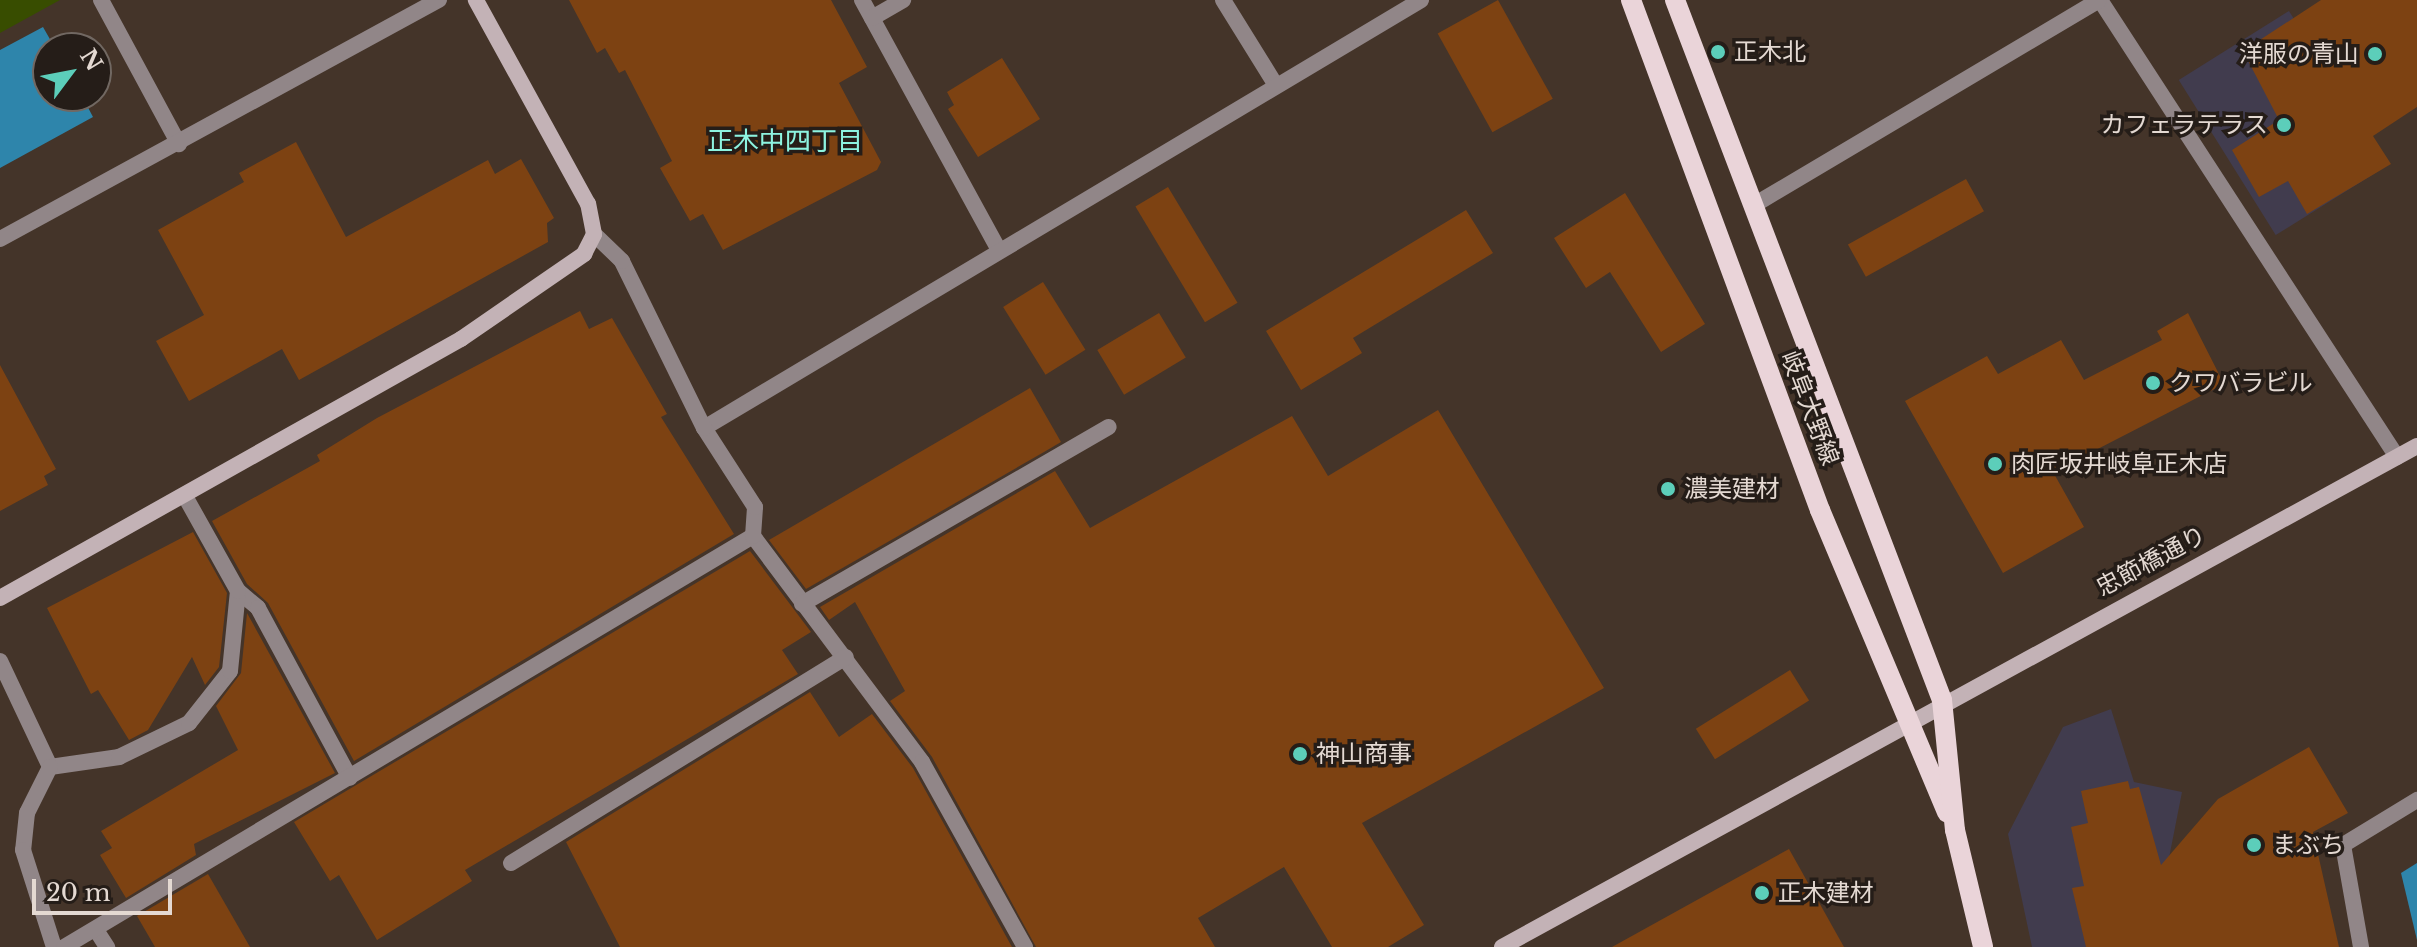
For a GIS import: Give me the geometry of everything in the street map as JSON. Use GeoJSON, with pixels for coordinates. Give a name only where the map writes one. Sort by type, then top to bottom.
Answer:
{"type":"FeatureCollection","features":[{"type":"Feature","properties":{"kind":"main road","name":"岐阜大野線"},"geometry":{"type":"LineString","coordinates":[[1631,0],[1820,510],[1955,830]]}},
{"type":"Feature","properties":{"kind":"main road","name":"岐阜大野線"},"geometry":{"type":"LineString","coordinates":[[1675,0],[1942,700],[1955,830],[1983,947]]}},
{"type":"Feature","properties":{"kind":"street"},"geometry":{"type":"LineString","coordinates":[[101,0],[179,144]]}},
{"type":"Feature","properties":{"kind":"street"},"geometry":{"type":"LineString","coordinates":[[0,239],[439,0]]}},
{"type":"Feature","properties":{"kind":"street"},"geometry":{"type":"LineString","coordinates":[[476,0],[588,204],[594,234],[622,261],[704,428],[755,507],[753,536],[922,762],[1025,947]]}},
{"type":"Feature","properties":{"kind":"street"},"geometry":{"type":"LineString","coordinates":[[862,0],[999,250]]}},
{"type":"Feature","properties":{"kind":"street"},"geometry":{"type":"LineString","coordinates":[[872,18],[903,0]]}},
{"type":"Feature","properties":{"kind":"street"},"geometry":{"type":"LineString","coordinates":[[1223,0],[1275,84]]}},
{"type":"Feature","properties":{"kind":"street"},"geometry":{"type":"LineString","coordinates":[[704,428],[1275,84],[1421,0]]}},
{"type":"Feature","properties":{"kind":"street"},"geometry":{"type":"LineString","coordinates":[[1754,205],[2100,0],[2397,457]]}},
{"type":"Feature","properties":{"kind":"street"},"geometry":{"type":"LineString","coordinates":[[0,598],[461,339],[584,254],[594,234]]}},
{"type":"Feature","properties":{"kind":"street"},"geometry":{"type":"LineString","coordinates":[[802,604],[1109,427]]}},
{"type":"Feature","properties":{"kind":"street","name":"忠節橋通り"},"geometry":{"type":"LineString","coordinates":[[1502,947],[1942,700],[2417,446]]}},
{"type":"Feature","properties":{"kind":"street"},"geometry":{"type":"LineString","coordinates":[[185,496],[238,591],[258,608],[350,778]]}},
{"type":"Feature","properties":{"kind":"street"},"geometry":{"type":"LineString","coordinates":[[64,947],[103,940],[350,778],[753,536]]}},
{"type":"Feature","properties":{"kind":"street"},"geometry":{"type":"LineString","coordinates":[[50,767],[119,757],[189,723],[230,671],[238,591]]}},
{"type":"Feature","properties":{"kind":"street"},"geometry":{"type":"LineString","coordinates":[[511,863],[846,657]]}},
{"type":"Feature","properties":{"kind":"street"},"geometry":{"type":"LineString","coordinates":[[0,661],[50,767]]}},
{"type":"Feature","properties":{"kind":"street"},"geometry":{"type":"LineString","coordinates":[[50,767],[27,813],[23,850],[54,947]]}},
{"type":"Feature","properties":{"kind":"street"},"geometry":{"type":"LineString","coordinates":[[2361,947],[2343,845],[2417,800]]}},
{"type":"Feature","properties":{"kind":"shaded area","name":"カフェラテラス"},"geometry":{"type":"Polygon","coordinates":[[[2289,11],[2386,166],[2276,235],[2179,80],[2289,11]]]}},
{"type":"Feature","properties":{"kind":"shaded area"},"geometry":{"type":"Polygon","coordinates":[[[2111,709],[2134,782],[2182,792],[2169,858],[2187,947],[2032,947],[2008,834],[2063,727],[2111,709]]]}},
{"type":"Feature","properties":{"kind":"green space"},"geometry":{"type":"Polygon","coordinates":[[[0,0],[60,0],[0,33],[0,0]]]}},
{"type":"Feature","properties":{"kind":"water"},"geometry":{"type":"Polygon","coordinates":[[[32,33],[32,112],[90,112],[93,117],[0,168],[0,50],[32,33]]]}},
{"type":"Feature","properties":{"kind":"water"},"geometry":{"type":"Polygon","coordinates":[[[2417,863],[2417,940],[2401,873],[2417,863]]]}},
{"type":"Feature","properties":{"kind":"building"},"geometry":{"type":"Polygon","coordinates":[[[569,0],[831,0],[867,67],[839,83],[881,162],[877,170],[723,250],[703,214],[690,221],[660,168],[672,161],[625,70],[619,73],[605,48],[597,53],[569,0]]]}},
{"type":"Feature","properties":{"kind":"building"},"geometry":{"type":"Polygon","coordinates":[[[1498,0],[1553,99],[1492,132],[1438,33],[1498,0]]]}},
{"type":"Feature","properties":{"kind":"building"},"geometry":{"type":"Polygon","coordinates":[[[2321,0],[2417,0],[2417,107],[2373,136],[2391,164],[2307,214],[2288,181],[2259,197],[2232,150],[2279,120],[2243,51],[2321,0]]]}},
{"type":"Feature","properties":{"kind":"building"},"geometry":{"type":"Polygon","coordinates":[[[1002,58],[1040,119],[978,157],[948,109],[954,105],[947,92],[1002,58]]]}},
{"type":"Feature","properties":{"kind":"building"},"geometry":{"type":"Polygon","coordinates":[[[296,142],[346,237],[488,160],[495,174],[521,159],[554,218],[547,223],[548,242],[299,380],[282,349],[189,401],[156,341],[204,315],[158,230],[244,182],[239,173],[296,142]]]}},
{"type":"Feature","properties":{"kind":"building"},"geometry":{"type":"Polygon","coordinates":[[[1966,179],[1984,211],[1866,277],[1848,244],[1966,179]]]}},
{"type":"Feature","properties":{"kind":"building"},"geometry":{"type":"Polygon","coordinates":[[[1168,187],[1238,303],[1205,322],[1135,207],[1168,187]]]}},
{"type":"Feature","properties":{"kind":"building"},"geometry":{"type":"Polygon","coordinates":[[[1625,193],[1705,324],[1661,352],[1610,272],[1586,288],[1554,238],[1625,193]]]}},
{"type":"Feature","properties":{"kind":"building"},"geometry":{"type":"Polygon","coordinates":[[[1466,210],[1493,253],[1353,338],[1362,353],[1301,390],[1266,331],[1466,210]]]}},
{"type":"Feature","properties":{"kind":"building"},"geometry":{"type":"Polygon","coordinates":[[[1043,282],[1085,350],[1046,375],[1003,307],[1043,282]]]}},
{"type":"Feature","properties":{"kind":"building"},"geometry":{"type":"Polygon","coordinates":[[[580,311],[589,329],[612,318],[667,414],[661,417],[734,534],[354,761],[268,603],[247,584],[212,521],[320,461],[317,455],[377,418],[580,311]]]}},
{"type":"Feature","properties":{"kind":"building"},"geometry":{"type":"Polygon","coordinates":[[[1159,313],[1186,358],[1124,395],[1097,350],[1159,313]]]}},
{"type":"Feature","properties":{"kind":"building"},"geometry":{"type":"Polygon","coordinates":[[[2188,313],[2224,384],[2053,472],[2084,527],[2003,573],[1905,401],[1987,356],[1998,374],[2061,340],[2084,380],[2162,340],[2157,331],[2188,313]]]}},
{"type":"Feature","properties":{"kind":"building"},"geometry":{"type":"Polygon","coordinates":[[[0,365],[56,469],[44,476],[48,485],[0,511],[0,365]]]}},
{"type":"Feature","properties":{"kind":"building"},"geometry":{"type":"Polygon","coordinates":[[[1030,388],[1061,442],[1044,452],[806,589],[769,540],[1030,388]]]}},
{"type":"Feature","properties":{"kind":"building"},"geometry":{"type":"Polygon","coordinates":[[[1438,410],[1604,688],[1362,823],[1424,925],[1388,947],[1332,947],[1284,867],[1198,918],[1215,947],[1036,947],[932,757],[890,701],[905,691],[855,602],[829,620],[820,607],[1055,471],[1090,528],[1292,416],[1328,476],[1438,410]]]}},
{"type":"Feature","properties":{"kind":"building"},"geometry":{"type":"Polygon","coordinates":[[[193,532],[227,593],[219,667],[205,685],[192,657],[148,730],[129,740],[98,690],[91,694],[47,608],[193,532]]]}},
{"type":"Feature","properties":{"kind":"building"},"geometry":{"type":"Polygon","coordinates":[[[750,551],[811,632],[782,650],[798,674],[465,870],[472,881],[377,940],[339,875],[330,881],[294,822],[750,551]]]}},
{"type":"Feature","properties":{"kind":"building"},"geometry":{"type":"Polygon","coordinates":[[[247,613],[335,773],[194,844],[196,855],[126,898],[100,855],[112,848],[101,831],[238,750],[216,706],[241,673],[247,613]]]}},
{"type":"Feature","properties":{"kind":"building"},"geometry":{"type":"Polygon","coordinates":[[[1790,670],[1809,701],[1715,759],[1696,729],[1790,670]]]}},
{"type":"Feature","properties":{"kind":"building"},"geometry":{"type":"Polygon","coordinates":[[[810,692],[839,737],[872,714],[913,768],[1012,947],[620,947],[566,842],[810,692]]]}},
{"type":"Feature","properties":{"kind":"building"},"geometry":{"type":"Polygon","coordinates":[[[2309,747],[2348,813],[2313,832],[2339,947],[2086,947],[2072,888],[2084,886],[2071,827],[2088,823],[2081,791],[2128,781],[2130,789],[2139,787],[2161,865],[2218,799],[2309,747]]]}},
{"type":"Feature","properties":{"kind":"building","name":"正木建材"},"geometry":{"type":"Polygon","coordinates":[[[1789,849],[1844,947],[1612,947],[1789,849]]]}},
{"type":"Feature","properties":{"kind":"building"},"geometry":{"type":"Polygon","coordinates":[[[208,874],[250,947],[155,947],[137,916],[208,874]]]}},
{"type":"Feature","properties":{"kind":"place","name":"正木北"},"geometry":{"type":"Point","coordinates":[1718,52]}},
{"type":"Feature","properties":{"kind":"place","name":"洋服の青山"},"geometry":{"type":"Point","coordinates":[2375,54]}},
{"type":"Feature","properties":{"kind":"place","name":"カフェラテラス"},"geometry":{"type":"Point","coordinates":[2284,125]}},
{"type":"Feature","properties":{"kind":"place","name":"クワバラビル"},"geometry":{"type":"Point","coordinates":[2153,383]}},
{"type":"Feature","properties":{"kind":"place","name":"肉匠坂井岐阜正木店"},"geometry":{"type":"Point","coordinates":[1995,464]}},
{"type":"Feature","properties":{"kind":"place","name":"濃美建材"},"geometry":{"type":"Point","coordinates":[1668,489]}},
{"type":"Feature","properties":{"kind":"place","name":"神山商事"},"geometry":{"type":"Point","coordinates":[1300,754]}},
{"type":"Feature","properties":{"kind":"place","name":"まぶち"},"geometry":{"type":"Point","coordinates":[2254,845]}},
{"type":"Feature","properties":{"kind":"place","name":"正木建材"},"geometry":{"type":"Point","coordinates":[1762,893]}},
{"type":"Feature","properties":{"kind":"district","name":"正木中四丁目"},"geometry":{"type":"Point","coordinates":[785,142]}}]}
